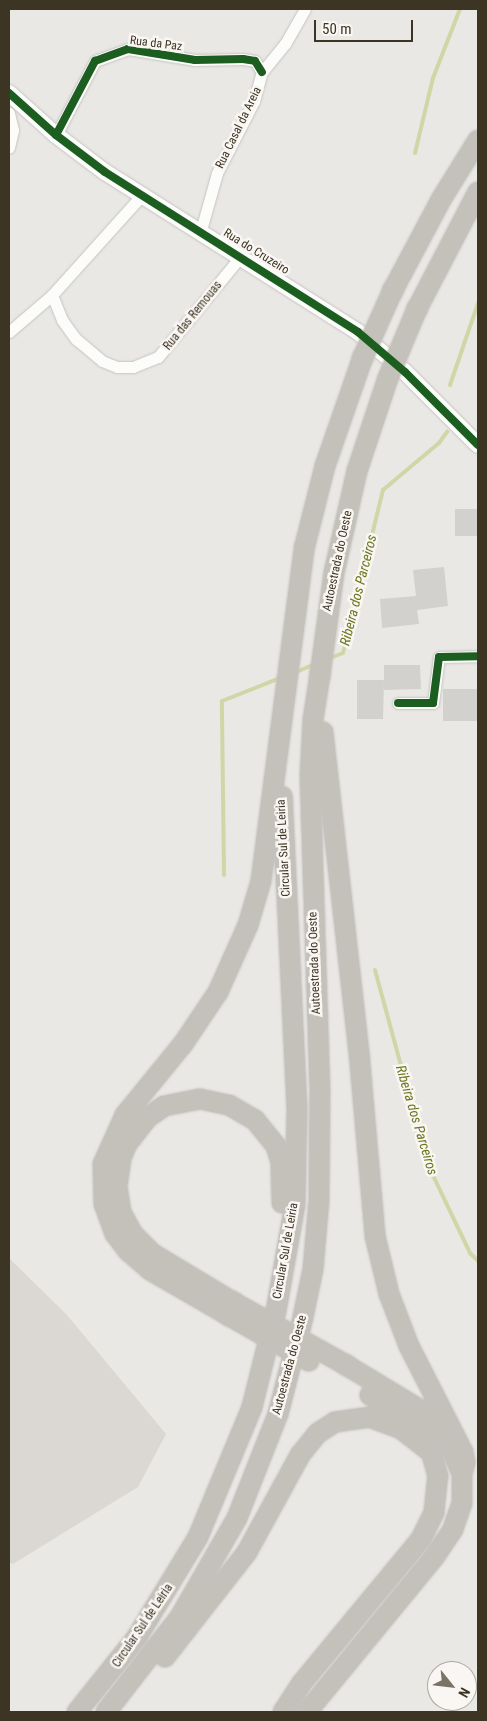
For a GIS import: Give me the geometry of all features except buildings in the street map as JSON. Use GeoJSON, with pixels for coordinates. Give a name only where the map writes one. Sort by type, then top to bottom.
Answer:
{"type":"FeatureCollection","features":[{"type":"Feature","properties":{"kind":"highway"},"geometry":{"type":"LineString","coordinates":[[462,1474],[445,1432],[434,1420],[343,1372],[231,1308],[150,1270],[128,1251],[115,1234],[104,1204],[103,1164],[125,1116],[205,1013],[241,945],[261,881],[280,739],[296,594],[315,502],[346,402],[393,290],[442,198],[478,140]]}},
{"type":"Feature","properties":{"kind":"highway","name":"Autoestrada do Oeste"},"geometry":{"type":"LineString","coordinates":[[106,1712],[180,1617],[237,1518],[278,1414],[303,1317],[313,1269],[320,1164],[317,741],[320,675],[334,573],[357,471],[388,378],[417,309],[478,192]]}},
{"type":"Feature","properties":{"kind":"highway","name":"Circular Sul de Leiria"},"geometry":{"type":"LineString","coordinates":[[77,1712],[116,1666],[165,1595],[218,1494],[259,1382],[288,1243],[295,1204],[297,1109],[280,739]]}},
{"type":"Feature","properties":{"kind":"highway"},"geometry":{"type":"LineString","coordinates":[[306,1712],[445,1542],[462,1503],[462,1474],[465,1462],[463,1452],[409,1346],[389,1294],[375,1236],[359,1052],[317,741]]}},
{"type":"Feature","properties":{"kind":"highway"},"geometry":{"type":"LineString","coordinates":[[231,1308],[153,1254],[126,1222],[118,1200],[118,1173],[127,1144],[147,1118],[164,1106],[200,1098],[230,1106],[255,1120],[276,1146],[281,1162],[281,1230],[288,1243]]}},
{"type":"Feature","properties":{"kind":"highway"},"geometry":{"type":"LineString","coordinates":[[283,1712],[301,1684],[427,1530],[438,1487],[427,1438],[409,1419],[343,1372]]}},
{"type":"Feature","properties":{"kind":"highway"},"geometry":{"type":"LineString","coordinates":[[113,1712],[149,1676],[229,1578],[247,1552],[300,1455],[318,1434],[335,1422],[369,1417],[400,1428],[431,1452]]}},
{"type":"Feature","properties":{"kind":"highway"},"geometry":{"type":"LineString","coordinates":[[266,1712],[301,1684]]}},
{"type":"Feature","properties":{"kind":"street","name":"Rua Casal da Areia"},"geometry":{"type":"LineString","coordinates":[[201,230],[217,173],[254,101],[262,72],[285,44],[305,9]]}},
{"type":"Feature","properties":{"kind":"street","name":"Rua da Paz"},"geometry":{"type":"LineString","coordinates":[[56,135],[95,61],[128,49],[194,60],[243,59],[260,64],[262,72]]}},
{"type":"Feature","properties":{"kind":"street","name":"Rua do Cruzeiro"},"geometry":{"type":"LineString","coordinates":[[9,93],[56,135],[142,195],[201,230],[372,342],[478,445]]}},
{"type":"Feature","properties":{"kind":"street"},"geometry":{"type":"LineString","coordinates":[[9,113],[13,130],[9,148]]}},
{"type":"Feature","properties":{"kind":"street"},"geometry":{"type":"LineString","coordinates":[[9,332],[52,295],[142,195]]}},
{"type":"Feature","properties":{"kind":"street","name":"Rua das Remouas"},"geometry":{"type":"LineString","coordinates":[[52,295],[62,320],[76,339],[102,361],[117,367],[133,367],[158,357],[169,347],[241,256]]}},
{"type":"Feature","properties":{"kind":"street"},"geometry":{"type":"LineString","coordinates":[[398,703],[432,703],[439,657],[478,656]]}},
{"type":"Feature","properties":{"kind":"shaded area"},"geometry":{"type":"Polygon","coordinates":[[[9,1258],[67,1315],[166,1434],[138,1487],[13,1564],[9,1563],[9,1258]]]}},
{"type":"Feature","properties":{"kind":"waterway","name":"Ribeira dos Parceiros"},"geometry":{"type":"LineString","coordinates":[[415,153],[433,78],[460,9]]}},
{"type":"Feature","properties":{"kind":"waterway","name":"Ribeira dos Parceiros"},"geometry":{"type":"LineString","coordinates":[[450,385],[478,303]]}},
{"type":"Feature","properties":{"kind":"waterway","name":"Ribeira dos Parceiros"},"geometry":{"type":"LineString","coordinates":[[328,659],[343,653],[383,490],[439,443],[447,432]]}},
{"type":"Feature","properties":{"kind":"waterway","name":"Ribeira dos Parceiros"},"geometry":{"type":"LineString","coordinates":[[296,672],[315,664]]}},
{"type":"Feature","properties":{"kind":"waterway","name":"Ribeira dos Parceiros"},"geometry":{"type":"LineString","coordinates":[[224,875],[222,701],[280,678]]}},
{"type":"Feature","properties":{"kind":"waterway","name":"Ribeira dos Parceiros"},"geometry":{"type":"LineString","coordinates":[[375,970],[428,1165],[470,1253],[478,1261]]}},
{"type":"Feature","properties":{"kind":"cycle path"},"geometry":{"type":"LineString","coordinates":[[56,135],[95,61],[128,49],[195,60],[243,59],[255,61],[262,72]]}},
{"type":"Feature","properties":{"kind":"cycle path"},"geometry":{"type":"LineString","coordinates":[[9,93],[56,135],[105,172],[358,332],[405,372],[478,445]]}},
{"type":"Feature","properties":{"kind":"cycle path"},"geometry":{"type":"LineString","coordinates":[[398,703],[433,703],[439,657],[478,656]]}}]}
